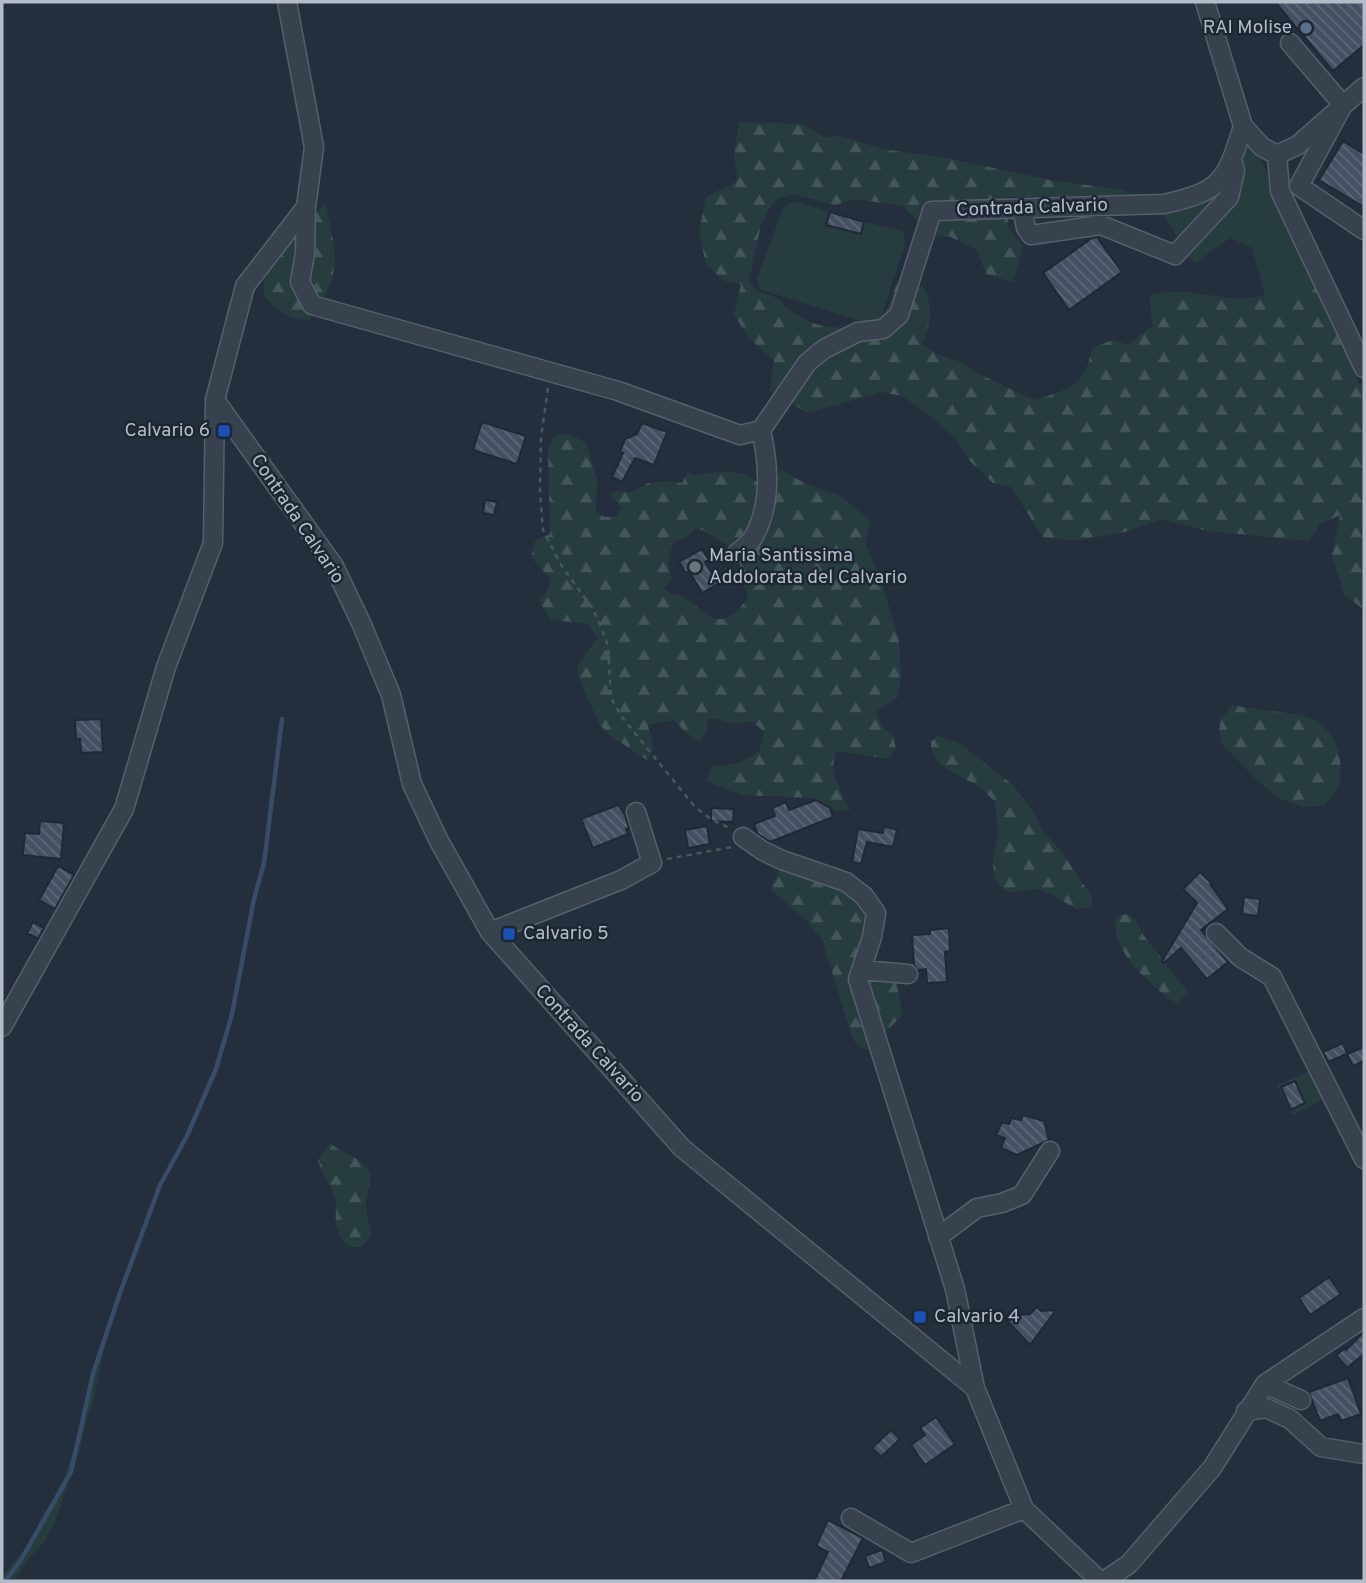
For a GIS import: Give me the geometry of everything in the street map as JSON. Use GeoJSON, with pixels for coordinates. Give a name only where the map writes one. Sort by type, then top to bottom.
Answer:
{"type":"FeatureCollection","features":[{"type":"Feature","properties":{"kind":"street"},"geometry":{"type":"LineString","coordinates":[[286,2],[314,147],[300,282],[312,305],[618,391],[740,435],[761,430],[767,458],[767,499],[752,539],[737,554]]}},
{"type":"Feature","properties":{"kind":"street"},"geometry":{"type":"LineString","coordinates":[[1205,2],[1242,126],[1262,147],[1277,155]]}},
{"type":"Feature","properties":{"kind":"street"},"geometry":{"type":"LineString","coordinates":[[1290,43],[1343,105]]}},
{"type":"Feature","properties":{"kind":"street"},"geometry":{"type":"LineString","coordinates":[[1277,155],[1298,145],[1364,87]]}},
{"type":"Feature","properties":{"kind":"street"},"geometry":{"type":"LineString","coordinates":[[1343,105],[1298,186],[1364,230]]}},
{"type":"Feature","properties":{"kind":"street","name":"Contrada Calvario"},"geometry":{"type":"LineString","coordinates":[[761,430],[807,363],[824,349],[858,332],[883,329],[900,315],[932,211],[1164,204],[1200,196],[1223,177],[1233,160],[1242,126]]}},
{"type":"Feature","properties":{"kind":"street"},"geometry":{"type":"LineString","coordinates":[[1277,155],[1280,191],[1364,368]]}},
{"type":"Feature","properties":{"kind":"street"},"geometry":{"type":"LineString","coordinates":[[1022,208],[1026,228],[1031,235],[1101,225],[1175,255],[1229,197],[1235,171],[1233,160]]}},
{"type":"Feature","properties":{"kind":"street"},"geometry":{"type":"LineString","coordinates":[[2,1027],[124,809],[166,667],[213,543],[215,400],[245,286],[306,207]]}},
{"type":"Feature","properties":{"kind":"street","name":"Contrada Calvario"},"geometry":{"type":"LineString","coordinates":[[215,400],[334,566],[391,695],[412,783],[439,841],[490,932],[682,1148],[975,1388],[1024,1509],[1102,1581],[1129,1564],[1212,1468],[1265,1384],[1364,1318]]}},
{"type":"Feature","properties":{"kind":"street"},"geometry":{"type":"LineString","coordinates":[[490,932],[621,880],[652,863],[636,811]]}},
{"type":"Feature","properties":{"kind":"street"},"geometry":{"type":"LineString","coordinates":[[743,837],[763,852],[846,882],[864,896],[876,914],[872,937],[858,979],[955,1289],[975,1388]]}},
{"type":"Feature","properties":{"kind":"street"},"geometry":{"type":"LineString","coordinates":[[1216,933],[1240,957],[1272,977],[1364,1158]]}},
{"type":"Feature","properties":{"kind":"street"},"geometry":{"type":"LineString","coordinates":[[861,970],[908,974]]}},
{"type":"Feature","properties":{"kind":"street"},"geometry":{"type":"LineString","coordinates":[[938,1237],[977,1208],[1002,1203],[1022,1195],[1050,1151]]}},
{"type":"Feature","properties":{"kind":"street"},"geometry":{"type":"LineString","coordinates":[[1265,1384],[1301,1400]]}},
{"type":"Feature","properties":{"kind":"street"},"geometry":{"type":"LineString","coordinates":[[1246,1411],[1266,1408],[1290,1419],[1321,1447],[1364,1454]]}},
{"type":"Feature","properties":{"kind":"street"},"geometry":{"type":"LineString","coordinates":[[851,1518],[911,1553],[1024,1509]]}},
{"type":"Feature","properties":{"kind":"path"},"geometry":{"type":"LineString","coordinates":[[547,370],[548,389],[541,437],[543,530],[561,565],[593,610],[602,629],[608,646],[611,698],[621,716],[695,807],[743,837],[734,847],[684,854],[652,863]]}},
{"type":"Feature","properties":{"kind":"green space"},"geometry":{"type":"Polygon","coordinates":[[[739,122],[803,124],[824,137],[839,136],[887,150],[942,157],[1050,180],[1123,190],[1133,195],[1007,197],[1008,227],[1023,246],[1013,282],[986,274],[977,250],[949,236],[934,237],[903,206],[855,199],[835,205],[794,194],[777,199],[768,210],[761,225],[749,280],[756,290],[776,298],[790,311],[816,324],[846,327],[882,322],[897,283],[903,279],[916,287],[925,288],[928,296],[930,316],[922,344],[937,354],[966,364],[975,372],[1034,400],[1074,384],[1085,370],[1092,348],[1113,340],[1128,345],[1152,326],[1150,295],[1176,291],[1240,299],[1317,288],[1328,306],[1359,384],[1364,383],[1364,610],[1344,594],[1332,556],[1340,515],[1319,525],[1309,541],[1208,531],[1162,519],[1121,533],[1073,541],[1043,537],[1011,487],[993,483],[969,460],[955,438],[902,396],[881,392],[808,413],[770,391],[774,360],[749,338],[734,315],[741,284],[725,281],[706,265],[699,232],[706,197],[736,182],[734,156],[739,122]]]}},
{"type":"Feature","properties":{"kind":"green space"},"geometry":{"type":"Polygon","coordinates":[[[1252,145],[1258,153],[1317,288],[1265,296],[1252,248],[1230,238],[1195,263],[1187,256],[1163,212],[1241,163],[1243,150],[1252,145]]]}},
{"type":"Feature","properties":{"kind":"green space"},"geometry":{"type":"Polygon","coordinates":[[[794,201],[830,212],[827,225],[861,234],[864,222],[903,231],[906,242],[881,317],[870,324],[759,289],[757,279],[783,208],[794,201]]]}},
{"type":"Feature","properties":{"kind":"green space"},"geometry":{"type":"Polygon","coordinates":[[[325,203],[334,251],[333,276],[309,320],[296,318],[279,310],[264,297],[264,279],[274,263],[325,203]]]}},
{"type":"Feature","properties":{"kind":"green space"},"geometry":{"type":"Polygon","coordinates":[[[563,434],[586,443],[597,479],[596,512],[605,517],[617,516],[622,508],[610,495],[617,491],[631,492],[648,483],[682,483],[688,472],[693,476],[718,472],[744,474],[760,487],[762,498],[757,519],[747,537],[735,549],[696,528],[685,538],[675,541],[671,550],[668,565],[672,579],[664,587],[668,592],[682,596],[714,619],[725,619],[746,601],[748,594],[740,575],[740,557],[756,540],[769,493],[781,469],[804,483],[839,495],[871,521],[865,543],[881,581],[899,641],[901,674],[898,697],[877,711],[881,726],[893,736],[896,749],[888,759],[837,751],[834,759],[835,774],[850,811],[836,810],[815,798],[743,795],[707,780],[712,765],[737,763],[759,752],[764,732],[752,721],[734,724],[707,719],[707,733],[698,741],[674,720],[648,725],[654,748],[647,760],[611,736],[600,725],[579,679],[577,666],[597,638],[588,624],[551,620],[539,601],[547,592],[551,580],[531,557],[535,541],[550,534],[548,452],[553,437],[563,434]]]}},
{"type":"Feature","properties":{"kind":"green space"},"geometry":{"type":"Polygon","coordinates":[[[1232,705],[1301,715],[1317,721],[1330,733],[1340,757],[1340,774],[1335,792],[1324,806],[1302,807],[1279,798],[1222,744],[1219,730],[1221,720],[1232,705]]]}},
{"type":"Feature","properties":{"kind":"green space"},"geometry":{"type":"Polygon","coordinates":[[[937,736],[959,743],[1013,785],[1092,897],[1092,908],[1076,909],[1038,889],[1012,892],[1002,888],[994,877],[993,862],[998,835],[995,801],[978,786],[941,764],[932,751],[931,742],[937,736]]]}},
{"type":"Feature","properties":{"kind":"green space"},"geometry":{"type":"Polygon","coordinates":[[[783,863],[842,883],[872,909],[858,975],[895,976],[903,1015],[887,1030],[873,1050],[863,1049],[853,1040],[822,940],[805,919],[770,889],[783,863]]]}},
{"type":"Feature","properties":{"kind":"green space"},"geometry":{"type":"Polygon","coordinates":[[[1123,914],[1131,916],[1188,992],[1177,1003],[1151,983],[1125,953],[1116,931],[1116,919],[1123,914]]]}},
{"type":"Feature","properties":{"kind":"green space"},"geometry":{"type":"Polygon","coordinates":[[[1314,1069],[1329,1097],[1292,1115],[1277,1085],[1314,1069]]]}},
{"type":"Feature","properties":{"kind":"green space"},"geometry":{"type":"Polygon","coordinates":[[[330,1143],[359,1161],[369,1173],[366,1205],[372,1234],[361,1247],[349,1247],[338,1230],[335,1198],[318,1160],[330,1143]]]}},
{"type":"Feature","properties":{"kind":"green space"},"geometry":{"type":"Polygon","coordinates":[[[105,1345],[80,1449],[55,1521],[45,1541],[14,1581],[2,1581],[4,1573],[24,1550],[49,1509],[63,1480],[78,1438],[91,1378],[105,1345]]]}},
{"type":"Feature","properties":{"kind":"building"},"geometry":{"type":"Polygon","coordinates":[[[1275,2],[1364,2],[1364,45],[1333,71],[1275,2]]]}},
{"type":"Feature","properties":{"kind":"building"},"geometry":{"type":"Polygon","coordinates":[[[1343,141],[1364,154],[1364,207],[1319,180],[1343,141]]]}},
{"type":"Feature","properties":{"kind":"building"},"geometry":{"type":"Polygon","coordinates":[[[830,212],[864,222],[861,234],[826,225],[830,212]]]}},
{"type":"Feature","properties":{"kind":"building"},"geometry":{"type":"Polygon","coordinates":[[[1097,237],[1122,272],[1069,310],[1043,273],[1097,237]]]}},
{"type":"Feature","properties":{"kind":"building"},"geometry":{"type":"Polygon","coordinates":[[[482,422],[526,436],[517,464],[473,450],[482,422]]]}},
{"type":"Feature","properties":{"kind":"building"},"geometry":{"type":"Polygon","coordinates":[[[642,423],[667,432],[654,465],[635,458],[622,482],[612,477],[623,453],[620,452],[625,439],[637,434],[642,423]]]}},
{"type":"Feature","properties":{"kind":"building"},"geometry":{"type":"Polygon","coordinates":[[[485,500],[497,502],[494,515],[483,513],[485,500]]]}},
{"type":"Feature","properties":{"kind":"building","name":"Maria Santissima Addolorata del Calvario"},"geometry":{"type":"Polygon","coordinates":[[[702,549],[709,560],[705,562],[718,584],[702,593],[689,571],[686,573],[679,562],[702,549]]]}},
{"type":"Feature","properties":{"kind":"building"},"geometry":{"type":"Polygon","coordinates":[[[101,719],[103,752],[81,753],[80,739],[76,739],[75,720],[101,719]]]}},
{"type":"Feature","properties":{"kind":"building"},"geometry":{"type":"Polygon","coordinates":[[[816,800],[830,808],[833,817],[770,842],[758,834],[754,824],[775,816],[772,808],[786,802],[789,810],[816,800]]]}},
{"type":"Feature","properties":{"kind":"building"},"geometry":{"type":"Polygon","coordinates":[[[618,805],[625,815],[628,834],[593,848],[581,819],[618,805]]]}},
{"type":"Feature","properties":{"kind":"building"},"geometry":{"type":"Polygon","coordinates":[[[711,808],[734,809],[733,822],[711,821],[711,808]]]}},
{"type":"Feature","properties":{"kind":"building"},"geometry":{"type":"Polygon","coordinates":[[[40,821],[64,823],[61,859],[23,855],[25,833],[39,834],[40,821]]]}},
{"type":"Feature","properties":{"kind":"building"},"geometry":{"type":"Polygon","coordinates":[[[707,826],[710,844],[688,848],[685,830],[707,826]]]}},
{"type":"Feature","properties":{"kind":"building"},"geometry":{"type":"Polygon","coordinates":[[[884,826],[897,830],[893,847],[867,842],[861,864],[852,862],[858,829],[883,833],[884,826]]]}},
{"type":"Feature","properties":{"kind":"building"},"geometry":{"type":"Polygon","coordinates":[[[58,866],[74,875],[55,909],[39,900],[58,866]]]}},
{"type":"Feature","properties":{"kind":"building"},"geometry":{"type":"Polygon","coordinates":[[[1200,872],[1211,883],[1228,909],[1201,930],[1228,962],[1207,979],[1181,948],[1164,963],[1162,961],[1197,903],[1183,889],[1200,872]]]}},
{"type":"Feature","properties":{"kind":"building"},"geometry":{"type":"Polygon","coordinates":[[[1244,897],[1260,899],[1258,916],[1242,914],[1244,897]]]}},
{"type":"Feature","properties":{"kind":"building"},"geometry":{"type":"Polygon","coordinates":[[[33,922],[44,928],[38,939],[27,933],[33,922]]]}},
{"type":"Feature","properties":{"kind":"building"},"geometry":{"type":"Polygon","coordinates":[[[949,928],[950,951],[945,952],[947,982],[927,983],[926,969],[918,970],[914,965],[912,935],[930,934],[930,930],[949,928]]]}},
{"type":"Feature","properties":{"kind":"building"},"geometry":{"type":"Polygon","coordinates":[[[1343,1043],[1347,1054],[1328,1062],[1323,1052],[1343,1043]]]}},
{"type":"Feature","properties":{"kind":"building"},"geometry":{"type":"Polygon","coordinates":[[[1364,1047],[1364,1061],[1353,1066],[1347,1054],[1364,1047]]]}},
{"type":"Feature","properties":{"kind":"building"},"geometry":{"type":"Polygon","coordinates":[[[1295,1081],[1305,1103],[1291,1110],[1281,1087],[1295,1081]]]}},
{"type":"Feature","properties":{"kind":"building"},"geometry":{"type":"Polygon","coordinates":[[[1023,1115],[1044,1121],[1049,1140],[1017,1155],[1001,1148],[1005,1138],[996,1135],[1002,1122],[1009,1124],[1011,1118],[1021,1120],[1023,1115]]]}},
{"type":"Feature","properties":{"kind":"building"},"geometry":{"type":"Polygon","coordinates":[[[1329,1277],[1341,1294],[1310,1315],[1299,1298],[1329,1277]]]}},
{"type":"Feature","properties":{"kind":"building"},"geometry":{"type":"Polygon","coordinates":[[[1037,1307],[1041,1311],[1056,1310],[1030,1345],[1003,1316],[1030,1314],[1037,1307]]]}},
{"type":"Feature","properties":{"kind":"building"},"geometry":{"type":"Polygon","coordinates":[[[1364,1332],[1364,1354],[1347,1368],[1336,1355],[1345,1348],[1346,1350],[1364,1332]]]}},
{"type":"Feature","properties":{"kind":"building"},"geometry":{"type":"Polygon","coordinates":[[[1348,1378],[1361,1414],[1341,1421],[1338,1414],[1320,1421],[1309,1392],[1348,1378]]]}},
{"type":"Feature","properties":{"kind":"building"},"geometry":{"type":"Polygon","coordinates":[[[936,1417],[955,1444],[925,1465],[911,1445],[925,1435],[920,1428],[936,1417]]]}},
{"type":"Feature","properties":{"kind":"building"},"geometry":{"type":"Polygon","coordinates":[[[891,1430],[900,1439],[881,1457],[872,1448],[891,1430]]]}},
{"type":"Feature","properties":{"kind":"building"},"geometry":{"type":"Polygon","coordinates":[[[828,1520],[863,1538],[841,1581],[814,1581],[828,1552],[816,1546],[828,1520]]]}},
{"type":"Feature","properties":{"kind":"building"},"geometry":{"type":"Polygon","coordinates":[[[882,1550],[886,1562],[869,1568],[865,1556],[882,1550]]]}},
{"type":"Feature","properties":{"kind":"waterway"},"geometry":{"type":"LineString","coordinates":[[5,1581],[21,1560],[71,1472],[93,1374],[120,1293],[160,1185],[187,1136],[216,1069],[232,1014],[254,899],[264,863],[282,719]]}},
{"type":"Feature","properties":{"kind":"place","name":"RAI Molise"},"geometry":{"type":"Point","coordinates":[1306,28]}},
{"type":"Feature","properties":{"kind":"place","name":"Calvario 6"},"geometry":{"type":"Point","coordinates":[224,431]}},
{"type":"Feature","properties":{"kind":"place","name":"Maria Santissima Addolorata del Calvario"},"geometry":{"type":"Point","coordinates":[695,567]}},
{"type":"Feature","properties":{"kind":"place","name":"Calvario 5"},"geometry":{"type":"Point","coordinates":[509,934]}},
{"type":"Feature","properties":{"kind":"place","name":"Calvario 4"},"geometry":{"type":"Point","coordinates":[920,1317]}}]}
